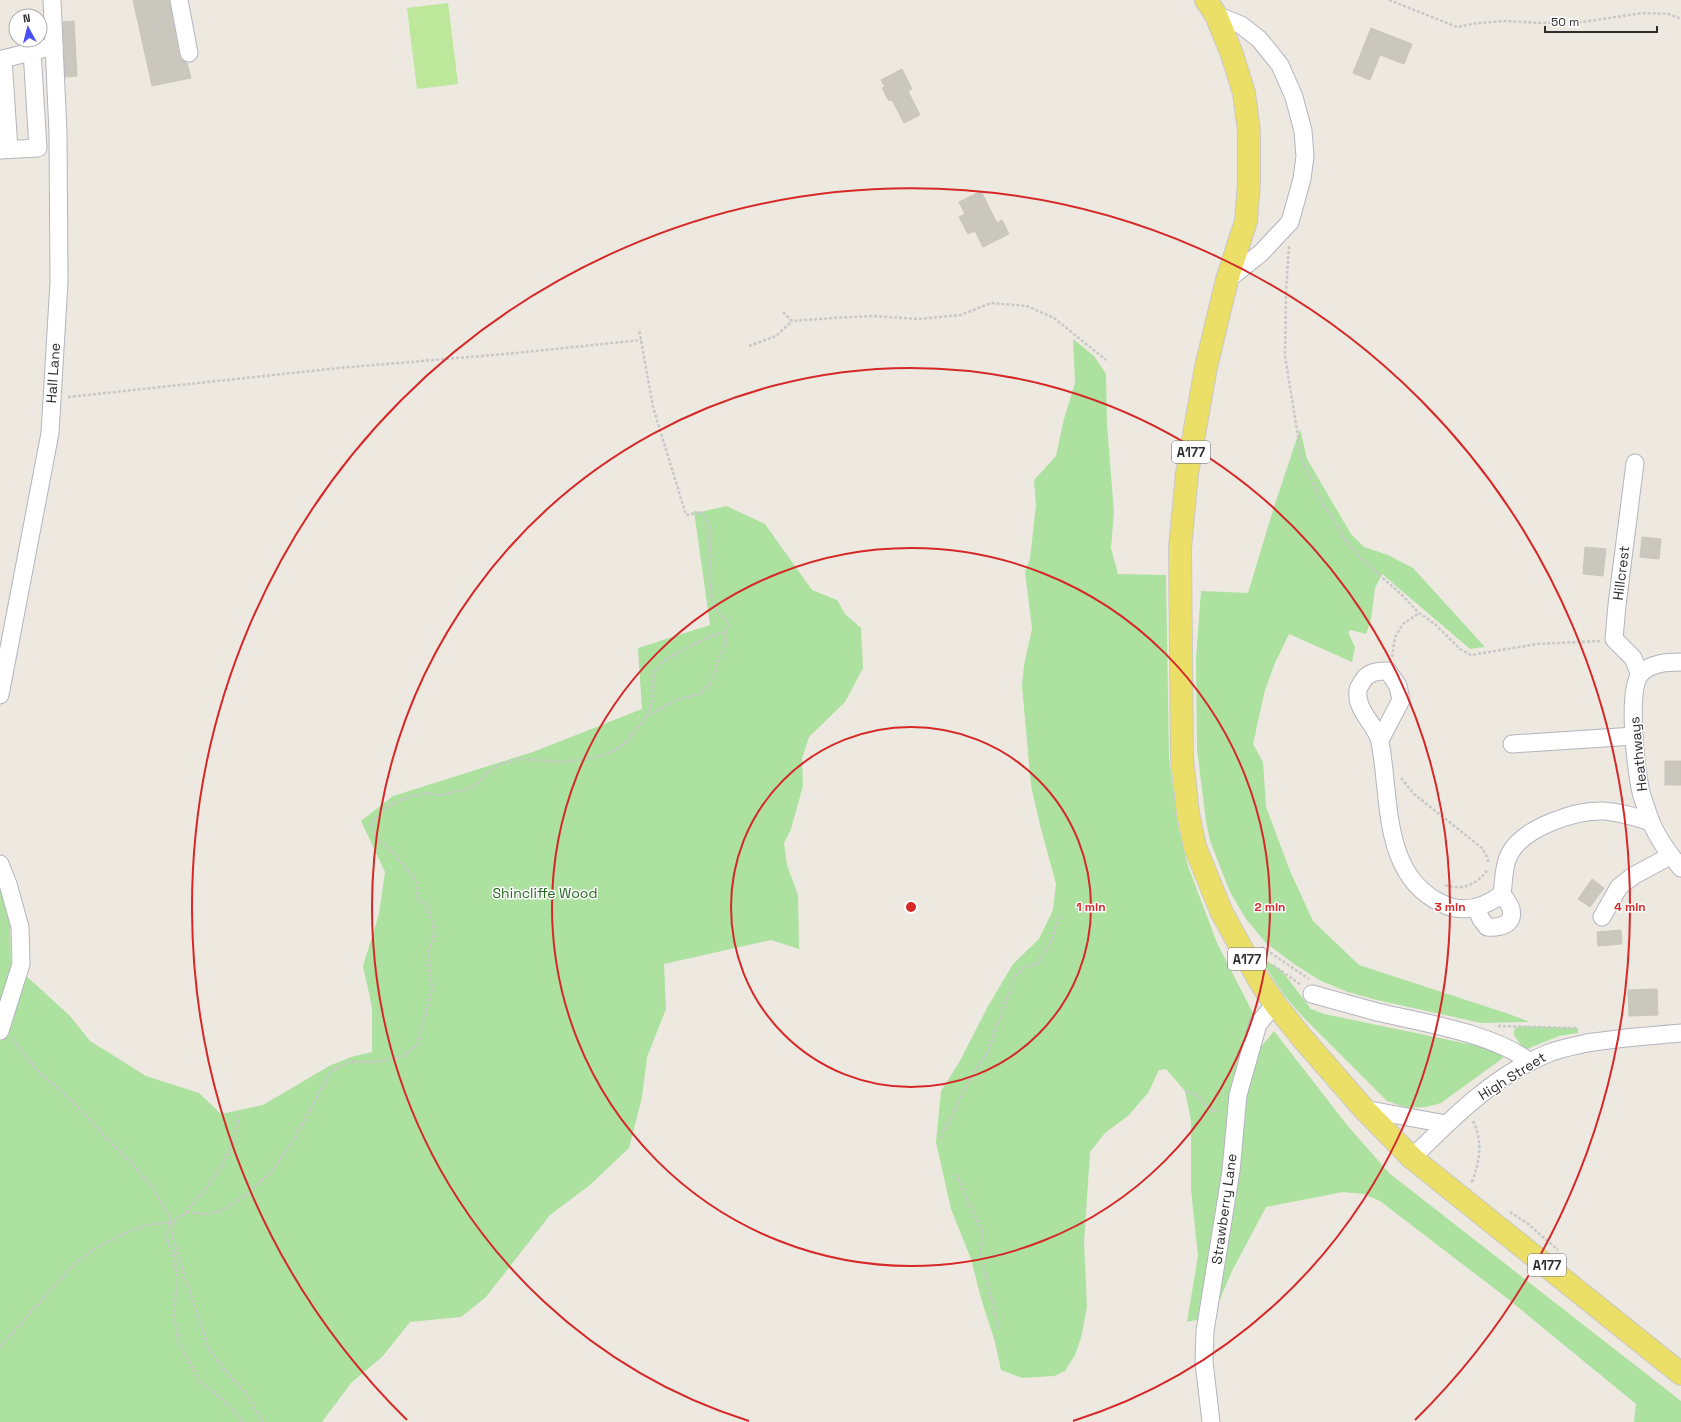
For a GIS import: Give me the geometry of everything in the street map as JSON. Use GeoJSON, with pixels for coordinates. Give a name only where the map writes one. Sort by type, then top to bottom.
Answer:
{"type":"FeatureCollection","features":[{"type":"Feature","properties":{"kind":"main road","name":"A177"},"geometry":{"type":"LineString","coordinates":[[1211,7],[1232,54],[1244,93],[1249,131],[1249,183],[1246,221],[1227,280],[1206,367],[1187,474],[1180,548],[1182,758],[1188,813],[1195,847],[1222,912],[1259,980],[1275,1004],[1303,1039],[1364,1109],[1412,1158],[1681,1374]]}},
{"type":"Feature","properties":{"kind":"street","name":"Hall Lane"},"geometry":{"type":"LineString","coordinates":[[0,696],[50,433],[59,282],[58,133],[52,0]]}},
{"type":"Feature","properties":{"kind":"street"},"geometry":{"type":"LineString","coordinates":[[179,0],[189,53]]}},
{"type":"Feature","properties":{"kind":"street"},"geometry":{"type":"LineString","coordinates":[[1211,7],[1241,25],[1259,39],[1280,65],[1294,97],[1303,131],[1305,156],[1302,180],[1290,222],[1261,253],[1227,280]]}},
{"type":"Feature","properties":{"kind":"street"},"geometry":{"type":"LineString","coordinates":[[32,51],[38,148],[4,150],[4,58],[32,51],[54,46]]}},
{"type":"Feature","properties":{"kind":"street","name":"Hillcrest"},"geometry":{"type":"LineString","coordinates":[[1614,639],[1617,604],[1636,463]]}},
{"type":"Feature","properties":{"kind":"street"},"geometry":{"type":"LineString","coordinates":[[1614,639],[1633,658],[1640,674],[1649,667],[1659,664],[1681,662]]}},
{"type":"Feature","properties":{"kind":"street","name":"Heathways"},"geometry":{"type":"LineString","coordinates":[[1640,674],[1635,688],[1634,736],[1642,796],[1651,822],[1676,862]]}},
{"type":"Feature","properties":{"kind":"street"},"geometry":{"type":"LineString","coordinates":[[1512,744],[1634,736]]}},
{"type":"Feature","properties":{"kind":"street"},"geometry":{"type":"LineString","coordinates":[[1380,740],[1388,815],[1396,848],[1406,871],[1418,888],[1436,901],[1450,908],[1476,908],[1490,903],[1502,894]]}},
{"type":"Feature","properties":{"kind":"street"},"geometry":{"type":"LineString","coordinates":[[1476,908],[1487,927],[1497,927],[1506,924],[1511,916],[1511,908],[1502,894],[1505,870],[1509,855],[1518,843],[1538,828],[1574,815],[1602,811],[1629,815],[1651,822]]}},
{"type":"Feature","properties":{"kind":"street"},"geometry":{"type":"LineString","coordinates":[[1602,916],[1620,887],[1633,876],[1676,862]]}},
{"type":"Feature","properties":{"kind":"street"},"geometry":{"type":"LineString","coordinates":[[0,864],[8,884],[20,927],[21,964],[6,1035]]}},
{"type":"Feature","properties":{"kind":"street"},"geometry":{"type":"LineString","coordinates":[[1314,989],[1501,1045],[1519,1053],[1530,1062]]}},
{"type":"Feature","properties":{"kind":"street","name":"Strawberry Lane"},"geometry":{"type":"LineString","coordinates":[[1211,1422],[1204,1362],[1205,1331],[1231,1171],[1238,1095],[1258,1024],[1275,1004]]}},
{"type":"Feature","properties":{"kind":"street","name":"High Street"},"geometry":{"type":"LineString","coordinates":[[1412,1158],[1446,1124],[1487,1089],[1530,1062],[1550,1052],[1602,1041],[1681,1033]]}},
{"type":"Feature","properties":{"kind":"street"},"geometry":{"type":"LineString","coordinates":[[1364,1109],[1446,1124]]}},
{"type":"Feature","properties":{"kind":"path"},"geometry":{"type":"LineString","coordinates":[[1389,0],[1457,27],[1478,23],[1505,21],[1540,23],[1582,22],[1643,13],[1669,14],[1681,19]]}},
{"type":"Feature","properties":{"kind":"path"},"geometry":{"type":"LineString","coordinates":[[1290,222],[1286,291],[1285,356],[1302,461],[1324,505],[1348,544],[1419,613],[1434,624],[1460,649],[1471,655],[1537,644],[1614,639]]}},
{"type":"Feature","properties":{"kind":"path"},"geometry":{"type":"LineString","coordinates":[[749,346],[776,336],[792,321],[873,316],[918,319],[961,315],[991,303],[1027,306],[1054,318],[1106,360]]}},
{"type":"Feature","properties":{"kind":"path"},"geometry":{"type":"LineString","coordinates":[[783,312],[792,321]]}},
{"type":"Feature","properties":{"kind":"path"},"geometry":{"type":"LineString","coordinates":[[639,330],[653,407],[686,515],[701,512],[709,526],[709,582],[713,605],[729,624],[725,632],[726,644],[719,656],[716,670],[710,683],[700,694],[679,699],[647,716]]}},
{"type":"Feature","properties":{"kind":"path"},"geometry":{"type":"LineString","coordinates":[[52,398],[339,368],[516,353],[641,340]]}},
{"type":"Feature","properties":{"kind":"path"},"geometry":{"type":"LineString","coordinates":[[1392,658],[1395,637],[1403,624],[1419,613]]}},
{"type":"Feature","properties":{"kind":"path"},"geometry":{"type":"LineString","coordinates":[[186,1212],[207,1214],[224,1210],[247,1194],[272,1171],[294,1139],[331,1070],[349,1062],[374,1062],[402,1057],[418,1044],[432,989],[428,953],[435,932],[427,905],[418,900],[416,883],[411,874],[392,851],[376,838],[371,824],[384,809],[402,799],[425,793],[440,795],[468,789],[478,783],[488,772],[501,764],[518,759],[564,762],[596,757],[616,750],[628,740],[647,716],[652,702],[654,673],[664,660],[708,637],[725,632]]}},
{"type":"Feature","properties":{"kind":"path"},"geometry":{"type":"LineString","coordinates":[[1384,776],[1400,778],[1414,794],[1482,848],[1488,859],[1488,868],[1482,878],[1474,883],[1464,887],[1453,887],[1439,883],[1418,888]]}},
{"type":"Feature","properties":{"kind":"path"},"geometry":{"type":"LineString","coordinates":[[940,1139],[971,1077],[987,1052],[1015,977],[1024,967],[1037,964],[1050,944],[1060,914]]}},
{"type":"Feature","properties":{"kind":"path"},"geometry":{"type":"LineString","coordinates":[[1260,945],[1314,989]]}},
{"type":"Feature","properties":{"kind":"path"},"geometry":{"type":"LineString","coordinates":[[1270,963],[1314,989]]}},
{"type":"Feature","properties":{"kind":"path"},"geometry":{"type":"LineString","coordinates":[[1492,1026],[1595,1029],[1602,1041]]}},
{"type":"Feature","properties":{"kind":"path"},"geometry":{"type":"LineString","coordinates":[[6,1035],[36,1069],[73,1102],[136,1168],[155,1192],[172,1222],[172,1236],[209,1349],[227,1373],[247,1395],[263,1422]]}},
{"type":"Feature","properties":{"kind":"path"},"geometry":{"type":"LineString","coordinates":[[1185,1091],[1198,1095],[1204,1104],[1213,1111],[1237,1112]]}},
{"type":"Feature","properties":{"kind":"path"},"geometry":{"type":"LineString","coordinates":[[1463,1110],[1474,1121],[1480,1138],[1479,1163],[1472,1182],[1477,1186]]}},
{"type":"Feature","properties":{"kind":"path"},"geometry":{"type":"LineString","coordinates":[[239,1115],[234,1140],[224,1164],[205,1190],[186,1212],[172,1222],[166,1233],[167,1240],[174,1256],[176,1278],[174,1317],[180,1342],[199,1381],[213,1391],[240,1417],[242,1422]]}},
{"type":"Feature","properties":{"kind":"path"},"geometry":{"type":"LineString","coordinates":[[956,1174],[982,1233],[980,1252],[999,1329]]}},
{"type":"Feature","properties":{"kind":"path"},"geometry":{"type":"LineString","coordinates":[[1509,1211],[1527,1222],[1564,1254]]}},
{"type":"Feature","properties":{"kind":"path"},"geometry":{"type":"LineString","coordinates":[[0,1347],[73,1266],[96,1248],[125,1233],[147,1225],[172,1222]]}},
{"type":"Feature","properties":{"kind":"green space"},"geometry":{"type":"Polygon","coordinates":[[[448,3],[458,84],[417,89],[407,8],[448,3]]]}},
{"type":"Feature","properties":{"kind":"green space"},"geometry":{"type":"Polygon","coordinates":[[[1073,339],[1094,356],[1106,374],[1107,425],[1114,512],[1111,548],[1118,574],[1166,575],[1169,757],[1178,826],[1188,866],[1217,943],[1255,1017],[1259,1049],[1274,1031],[1347,1125],[1389,1173],[1681,1401],[1681,1422],[1634,1422],[1636,1404],[1508,1299],[1380,1201],[1364,1194],[1343,1192],[1266,1207],[1231,1273],[1213,1316],[1187,1322],[1198,1256],[1191,1190],[1191,1120],[1185,1091],[1166,1069],[1159,1070],[1148,1093],[1128,1116],[1105,1133],[1090,1152],[1084,1242],[1087,1307],[1081,1338],[1075,1355],[1065,1371],[1054,1376],[1022,1378],[1001,1370],[995,1342],[981,1298],[971,1259],[951,1209],[936,1142],[941,1091],[960,1061],[987,1008],[1013,964],[1039,939],[1053,910],[1056,884],[1031,785],[1022,686],[1024,665],[1032,629],[1025,572],[1030,559],[1036,505],[1034,480],[1056,456],[1064,419],[1075,383],[1073,339]]]}},
{"type":"Feature","properties":{"kind":"green space"},"geometry":{"type":"Polygon","coordinates":[[[1300,429],[1307,459],[1351,534],[1364,547],[1388,555],[1413,568],[1485,647],[1470,649],[1382,574],[1375,588],[1371,620],[1366,634],[1351,630],[1348,632],[1355,647],[1352,662],[1289,634],[1275,663],[1265,690],[1253,744],[1263,762],[1266,807],[1290,871],[1313,921],[1359,965],[1530,1022],[1481,1023],[1377,1000],[1348,992],[1321,981],[1294,964],[1266,943],[1246,919],[1230,892],[1210,841],[1197,749],[1196,659],[1201,591],[1248,593],[1274,507],[1300,429]]]}},
{"type":"Feature","properties":{"kind":"green space","name":"Shincliffe Wood"},"geometry":{"type":"Polygon","coordinates":[[[726,506],[765,524],[812,590],[837,600],[845,614],[861,628],[863,668],[845,702],[809,737],[802,759],[803,786],[791,829],[784,843],[787,865],[798,895],[799,949],[771,940],[664,964],[666,1009],[647,1057],[642,1097],[629,1148],[590,1185],[550,1215],[486,1297],[461,1317],[410,1322],[382,1357],[351,1383],[322,1422],[0,1422],[0,881],[10,926],[11,962],[70,1016],[90,1041],[146,1076],[199,1093],[221,1114],[263,1105],[329,1066],[351,1057],[372,1052],[372,1007],[363,966],[379,914],[385,872],[361,821],[393,796],[533,752],[642,709],[638,648],[710,625],[694,511],[701,512],[726,506]]]}},
{"type":"Feature","properties":{"kind":"green space"},"geometry":{"type":"Polygon","coordinates":[[[1258,955],[1282,971],[1311,1009],[1324,1014],[1499,1051],[1503,1058],[1441,1103],[1426,1107],[1408,1108],[1387,1101],[1302,1016],[1284,995],[1258,955]]]}},
{"type":"Feature","properties":{"kind":"green space"},"geometry":{"type":"Polygon","coordinates":[[[1518,1026],[1578,1028],[1578,1033],[1559,1036],[1527,1049],[1523,1048],[1514,1035],[1514,1030],[1518,1026]]]}},
{"type":"Feature","properties":{"kind":"building"},"geometry":{"type":"Polygon","coordinates":[[[133,0],[169,0],[179,55],[182,60],[187,63],[191,78],[152,86],[133,0]]]}},
{"type":"Feature","properties":{"kind":"building"},"geometry":{"type":"Polygon","coordinates":[[[74,21],[77,76],[65,77],[63,22],[74,21]]]}},
{"type":"Feature","properties":{"kind":"building"},"geometry":{"type":"Polygon","coordinates":[[[1371,28],[1412,44],[1404,64],[1380,55],[1370,80],[1353,73],[1371,28]]]}},
{"type":"Feature","properties":{"kind":"building"},"geometry":{"type":"Polygon","coordinates":[[[902,69],[912,89],[908,91],[920,115],[904,123],[892,100],[889,101],[882,88],[885,87],[881,80],[902,69]]]}},
{"type":"Feature","properties":{"kind":"building"},"geometry":{"type":"Polygon","coordinates":[[[981,191],[997,223],[1002,220],[1009,234],[983,247],[975,231],[968,234],[959,217],[965,214],[959,202],[981,191]]]}},
{"type":"Feature","properties":{"kind":"building"},"geometry":{"type":"Polygon","coordinates":[[[1642,537],[1661,539],[1659,559],[1640,557],[1642,537]]]}},
{"type":"Feature","properties":{"kind":"building"},"geometry":{"type":"Polygon","coordinates":[[[1585,547],[1606,549],[1603,576],[1583,574],[1585,547]]]}},
{"type":"Feature","properties":{"kind":"building"},"geometry":{"type":"Polygon","coordinates":[[[1665,761],[1681,761],[1681,785],[1665,785],[1665,761]]]}},
{"type":"Feature","properties":{"kind":"building"},"geometry":{"type":"Polygon","coordinates":[[[1592,879],[1604,888],[1590,907],[1578,899],[1592,879]]]}},
{"type":"Feature","properties":{"kind":"building"},"geometry":{"type":"Polygon","coordinates":[[[1621,930],[1622,944],[1598,946],[1597,932],[1621,930]]]}},
{"type":"Feature","properties":{"kind":"building"},"geometry":{"type":"Polygon","coordinates":[[[1657,989],[1658,1015],[1629,1016],[1628,990],[1657,989]]]}}]}
